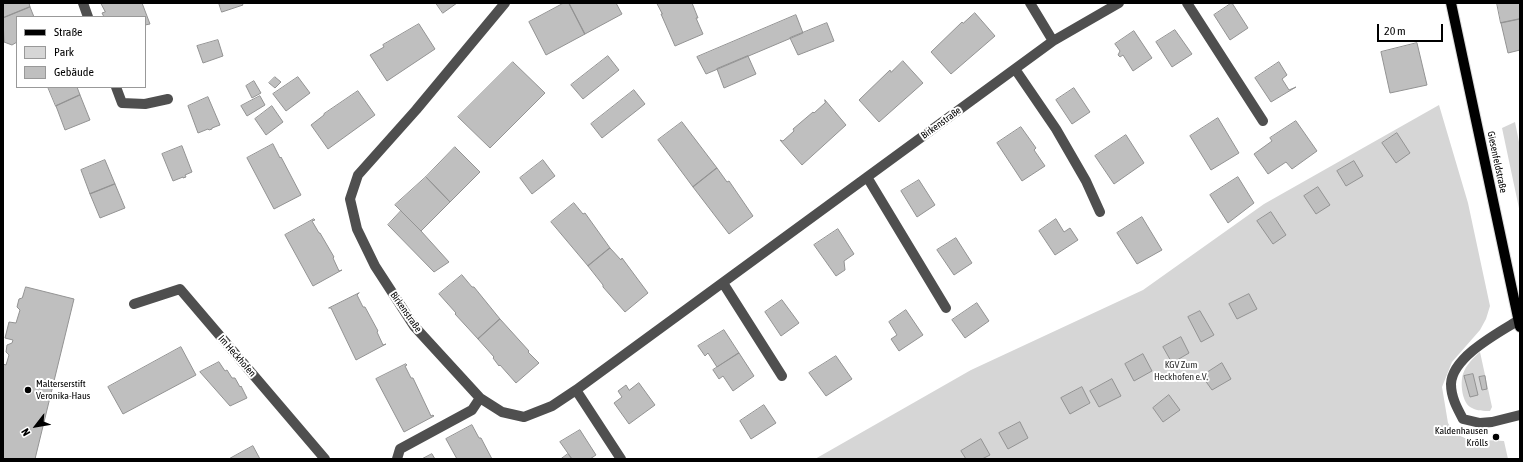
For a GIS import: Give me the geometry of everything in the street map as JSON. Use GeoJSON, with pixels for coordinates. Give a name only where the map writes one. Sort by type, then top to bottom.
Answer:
{"type":"FeatureCollection","features":[{"type":"Feature","properties":{"kind":"main road","name":"Giesenfeldstraße"},"geometry":{"type":"LineString","coordinates":[[1451,3],[1519,323]]}},
{"type":"Feature","properties":{"kind":"street"},"geometry":{"type":"LineString","coordinates":[[83,3],[88,16]]}},
{"type":"Feature","properties":{"kind":"street","name":"Birkenstraße"},"geometry":{"type":"LineString","coordinates":[[505,3],[416,110],[358,175],[350,199],[357,229],[375,266],[414,326],[480,398],[502,412],[524,417],[552,406],[576,390],[1052,41],[1118,3]]}},
{"type":"Feature","properties":{"kind":"street"},"geometry":{"type":"LineString","coordinates":[[1030,3],[1052,41]]}},
{"type":"Feature","properties":{"kind":"street"},"geometry":{"type":"LineString","coordinates":[[1187,3],[1263,121]]}},
{"type":"Feature","properties":{"kind":"street"},"geometry":{"type":"LineString","coordinates":[[1015,69],[1056,129],[1086,181],[1100,212]]}},
{"type":"Feature","properties":{"kind":"street"},"geometry":{"type":"LineString","coordinates":[[116,88],[122,103],[145,104],[168,99]]}},
{"type":"Feature","properties":{"kind":"street"},"geometry":{"type":"LineString","coordinates":[[867,177],[946,308]]}},
{"type":"Feature","properties":{"kind":"street"},"geometry":{"type":"LineString","coordinates":[[723,283],[782,376]]}},
{"type":"Feature","properties":{"kind":"street","name":"Im Heckhofen"},"geometry":{"type":"LineString","coordinates":[[134,304],[180,290],[325,459]]}},
{"type":"Feature","properties":{"kind":"street"},"geometry":{"type":"LineString","coordinates":[[1519,323],[1475,348],[1458,367],[1451,383],[1454,403],[1463,419],[1480,423],[1492,422],[1520,415]]}},
{"type":"Feature","properties":{"kind":"street"},"geometry":{"type":"LineString","coordinates":[[576,390],[621,459]]}},
{"type":"Feature","properties":{"kind":"street"},"geometry":{"type":"LineString","coordinates":[[397,459],[400,449],[472,410],[480,398]]}},
{"type":"Feature","properties":{"kind":"green space","name":"KGV Zum Heckhofen e.V."},"geometry":{"type":"Polygon","coordinates":[[[1439,105],[1468,203],[1490,306],[1486,319],[1480,330],[1452,362],[1442,387],[1448,423],[1454,433],[1467,439],[1504,441],[1508,459],[815,459],[971,370],[1143,290],[1264,204],[1439,105]]]}},
{"type":"Feature","properties":{"kind":"green space"},"geometry":{"type":"Polygon","coordinates":[[[1515,122],[1520,147],[1520,213],[1502,128],[1515,122]]]}},
{"type":"Feature","properties":{"kind":"green space"},"geometry":{"type":"Polygon","coordinates":[[[1480,352],[1492,407],[1490,411],[1478,410],[1469,406],[1463,393],[1462,378],[1464,371],[1470,362],[1480,352]]]}},
{"type":"Feature","properties":{"kind":"building"},"geometry":{"type":"Polygon","coordinates":[[[3,3],[29,3],[30,7],[3,18],[3,3]]]}},
{"type":"Feature","properties":{"kind":"building"},"geometry":{"type":"Polygon","coordinates":[[[101,3],[142,3],[150,24],[146,25],[146,16],[104,16],[102,13],[105,12],[101,3]]]}},
{"type":"Feature","properties":{"kind":"building"},"geometry":{"type":"Polygon","coordinates":[[[219,3],[242,3],[243,5],[222,12],[219,3]]]}},
{"type":"Feature","properties":{"kind":"building"},"geometry":{"type":"Polygon","coordinates":[[[436,3],[457,3],[443,13],[436,3]]]}},
{"type":"Feature","properties":{"kind":"building"},"geometry":{"type":"Polygon","coordinates":[[[564,3],[569,3],[585,34],[546,55],[529,22],[564,3]]]}},
{"type":"Feature","properties":{"kind":"building"},"geometry":{"type":"Polygon","coordinates":[[[569,3],[616,3],[622,14],[585,34],[569,3]]]}},
{"type":"Feature","properties":{"kind":"building"},"geometry":{"type":"Polygon","coordinates":[[[657,3],[692,3],[698,18],[696,18],[703,34],[675,46],[657,3]]]}},
{"type":"Feature","properties":{"kind":"building"},"geometry":{"type":"Polygon","coordinates":[[[1232,3],[1248,28],[1230,40],[1214,15],[1232,3]]]}},
{"type":"Feature","properties":{"kind":"building"},"geometry":{"type":"Polygon","coordinates":[[[1497,3],[1520,3],[1520,19],[1501,23],[1497,3]]]}},
{"type":"Feature","properties":{"kind":"building"},"geometry":{"type":"Polygon","coordinates":[[[30,7],[34,16],[16,16],[16,43],[12,45],[4,42],[3,18],[30,7]]]}},
{"type":"Feature","properties":{"kind":"building"},"geometry":{"type":"Polygon","coordinates":[[[975,13],[995,36],[951,74],[931,52],[962,22],[963,23],[975,13]]]}},
{"type":"Feature","properties":{"kind":"building"},"geometry":{"type":"Polygon","coordinates":[[[796,15],[803,33],[706,74],[697,57],[796,15]]]}},
{"type":"Feature","properties":{"kind":"building"},"geometry":{"type":"Polygon","coordinates":[[[1520,19],[1520,50],[1508,53],[1501,23],[1520,19]]]}},
{"type":"Feature","properties":{"kind":"building"},"geometry":{"type":"Polygon","coordinates":[[[827,23],[834,41],[798,55],[790,38],[827,23]]]}},
{"type":"Feature","properties":{"kind":"building"},"geometry":{"type":"Polygon","coordinates":[[[419,24],[435,49],[387,81],[370,55],[384,47],[383,45],[419,24]]]}},
{"type":"Feature","properties":{"kind":"building"},"geometry":{"type":"Polygon","coordinates":[[[1175,30],[1192,54],[1172,67],[1156,42],[1175,30]]]}},
{"type":"Feature","properties":{"kind":"building"},"geometry":{"type":"Polygon","coordinates":[[[1134,31],[1152,58],[1133,71],[1123,55],[1120,57],[1118,55],[1120,51],[1115,44],[1134,31]]]}},
{"type":"Feature","properties":{"kind":"building"},"geometry":{"type":"Polygon","coordinates":[[[218,40],[223,56],[203,63],[197,46],[218,40]]]}},
{"type":"Feature","properties":{"kind":"building"},"geometry":{"type":"Polygon","coordinates":[[[1417,43],[1427,85],[1390,93],[1381,52],[1417,43]]]}},
{"type":"Feature","properties":{"kind":"building"},"geometry":{"type":"Polygon","coordinates":[[[608,56],[619,70],[583,99],[571,85],[608,56]]]}},
{"type":"Feature","properties":{"kind":"building"},"geometry":{"type":"Polygon","coordinates":[[[748,56],[756,74],[724,88],[717,69],[748,56]]]}},
{"type":"Feature","properties":{"kind":"building"},"geometry":{"type":"Polygon","coordinates":[[[903,61],[923,83],[879,122],[859,100],[890,70],[891,72],[903,61]]]}},
{"type":"Feature","properties":{"kind":"building"},"geometry":{"type":"Polygon","coordinates":[[[513,62],[545,93],[490,148],[458,117],[513,62]]]}},
{"type":"Feature","properties":{"kind":"building"},"geometry":{"type":"Polygon","coordinates":[[[1279,62],[1287,75],[1282,79],[1289,90],[1296,87],[1271,102],[1255,78],[1279,62]]]}},
{"type":"Feature","properties":{"kind":"building"},"geometry":{"type":"Polygon","coordinates":[[[275,77],[281,82],[275,88],[269,83],[275,77]]]}},
{"type":"Feature","properties":{"kind":"building"},"geometry":{"type":"Polygon","coordinates":[[[298,77],[310,93],[286,111],[273,94],[298,77]]]}},
{"type":"Feature","properties":{"kind":"building"},"geometry":{"type":"Polygon","coordinates":[[[254,81],[261,93],[252,98],[246,86],[254,81]]]}},
{"type":"Feature","properties":{"kind":"building"},"geometry":{"type":"Polygon","coordinates":[[[48,88],[77,88],[80,95],[56,106],[48,88]]]}},
{"type":"Feature","properties":{"kind":"building"},"geometry":{"type":"Polygon","coordinates":[[[1074,88],[1090,112],[1072,124],[1056,100],[1074,88]]]}},
{"type":"Feature","properties":{"kind":"building"},"geometry":{"type":"Polygon","coordinates":[[[634,90],[645,104],[602,138],[591,124],[634,90]]]}},
{"type":"Feature","properties":{"kind":"building"},"geometry":{"type":"Polygon","coordinates":[[[358,91],[375,115],[328,149],[311,125],[324,114],[358,91]]]}},
{"type":"Feature","properties":{"kind":"building"},"geometry":{"type":"Polygon","coordinates":[[[80,95],[90,120],[65,130],[56,106],[80,95]]]}},
{"type":"Feature","properties":{"kind":"building"},"geometry":{"type":"Polygon","coordinates":[[[260,96],[265,105],[247,116],[241,106],[260,96]]]}},
{"type":"Feature","properties":{"kind":"building"},"geometry":{"type":"Polygon","coordinates":[[[208,97],[220,125],[198,133],[188,106],[208,97]]]}},
{"type":"Feature","properties":{"kind":"building"},"geometry":{"type":"Polygon","coordinates":[[[825,100],[846,125],[802,165],[780,140],[783,141],[794,131],[793,129],[825,103],[825,100]]]}},
{"type":"Feature","properties":{"kind":"building"},"geometry":{"type":"Polygon","coordinates":[[[272,106],[283,122],[266,135],[255,119],[272,106]]]}},
{"type":"Feature","properties":{"kind":"building"},"geometry":{"type":"Polygon","coordinates":[[[1218,118],[1239,153],[1211,170],[1190,136],[1218,118]]]}},
{"type":"Feature","properties":{"kind":"building"},"geometry":{"type":"Polygon","coordinates":[[[1296,121],[1317,151],[1292,169],[1286,162],[1268,174],[1254,154],[1272,141],[1270,138],[1296,121]]]}},
{"type":"Feature","properties":{"kind":"building"},"geometry":{"type":"Polygon","coordinates":[[[682,122],[717,168],[693,187],[658,140],[682,122]]]}},
{"type":"Feature","properties":{"kind":"building"},"geometry":{"type":"Polygon","coordinates":[[[1021,127],[1036,148],[1034,150],[1045,166],[1022,181],[997,143],[1021,127]]]}},
{"type":"Feature","properties":{"kind":"building"},"geometry":{"type":"Polygon","coordinates":[[[1397,133],[1410,153],[1396,163],[1382,143],[1397,133]]]}},
{"type":"Feature","properties":{"kind":"building"},"geometry":{"type":"Polygon","coordinates":[[[1126,135],[1144,163],[1114,184],[1095,156],[1126,135]]]}},
{"type":"Feature","properties":{"kind":"building"},"geometry":{"type":"Polygon","coordinates":[[[273,144],[301,195],[274,209],[247,158],[273,144]]]}},
{"type":"Feature","properties":{"kind":"building"},"geometry":{"type":"Polygon","coordinates":[[[182,146],[192,172],[185,175],[186,177],[173,181],[162,154],[182,146]]]}},
{"type":"Feature","properties":{"kind":"building"},"geometry":{"type":"Polygon","coordinates":[[[455,147],[480,172],[450,202],[426,177],[455,147]]]}},
{"type":"Feature","properties":{"kind":"building"},"geometry":{"type":"Polygon","coordinates":[[[105,160],[115,184],[90,194],[81,170],[105,160]]]}},
{"type":"Feature","properties":{"kind":"building"},"geometry":{"type":"Polygon","coordinates":[[[543,160],[555,176],[532,194],[520,178],[543,160]]]}},
{"type":"Feature","properties":{"kind":"building"},"geometry":{"type":"Polygon","coordinates":[[[1354,161],[1363,176],[1346,186],[1337,171],[1354,161]]]}},
{"type":"Feature","properties":{"kind":"building"},"geometry":{"type":"Polygon","coordinates":[[[717,168],[727,182],[729,181],[753,216],[729,234],[693,187],[717,168]]]}},
{"type":"Feature","properties":{"kind":"building"},"geometry":{"type":"Polygon","coordinates":[[[426,177],[450,202],[421,231],[395,205],[426,177]]]}},
{"type":"Feature","properties":{"kind":"building"},"geometry":{"type":"Polygon","coordinates":[[[1238,177],[1254,203],[1228,223],[1210,195],[1238,177]]]}},
{"type":"Feature","properties":{"kind":"building"},"geometry":{"type":"Polygon","coordinates":[[[919,180],[935,205],[917,217],[901,191],[919,180]]]}},
{"type":"Feature","properties":{"kind":"building"},"geometry":{"type":"Polygon","coordinates":[[[115,184],[125,208],[100,218],[90,194],[115,184]]]}},
{"type":"Feature","properties":{"kind":"building"},"geometry":{"type":"Polygon","coordinates":[[[1318,187],[1330,205],[1316,214],[1304,196],[1318,187]]]}},
{"type":"Feature","properties":{"kind":"building"},"geometry":{"type":"Polygon","coordinates":[[[574,203],[583,214],[585,213],[610,248],[588,266],[551,222],[574,203]]]}},
{"type":"Feature","properties":{"kind":"building"},"geometry":{"type":"Polygon","coordinates":[[[401,211],[449,262],[434,272],[388,225],[401,211]]]}},
{"type":"Feature","properties":{"kind":"building"},"geometry":{"type":"Polygon","coordinates":[[[1271,212],[1286,235],[1273,244],[1257,221],[1271,212]]]}},
{"type":"Feature","properties":{"kind":"building"},"geometry":{"type":"Polygon","coordinates":[[[1142,217],[1162,250],[1137,264],[1117,233],[1142,217]]]}},
{"type":"Feature","properties":{"kind":"building"},"geometry":{"type":"Polygon","coordinates":[[[314,219],[315,220],[312,221],[334,257],[333,258],[339,271],[342,270],[313,286],[285,235],[314,219]]]}},
{"type":"Feature","properties":{"kind":"building"},"geometry":{"type":"Polygon","coordinates":[[[1056,219],[1064,232],[1070,228],[1078,240],[1055,255],[1039,231],[1056,219]]]}},
{"type":"Feature","properties":{"kind":"building"},"geometry":{"type":"Polygon","coordinates":[[[838,229],[854,254],[844,261],[845,270],[836,276],[814,245],[838,229]]]}},
{"type":"Feature","properties":{"kind":"building"},"geometry":{"type":"Polygon","coordinates":[[[956,238],[972,263],[954,275],[937,250],[956,238]]]}},
{"type":"Feature","properties":{"kind":"building"},"geometry":{"type":"Polygon","coordinates":[[[610,248],[621,260],[622,258],[648,293],[625,312],[603,287],[588,266],[610,248]]]}},
{"type":"Feature","properties":{"kind":"building"},"geometry":{"type":"Polygon","coordinates":[[[462,275],[472,287],[474,287],[500,319],[478,339],[439,294],[462,275]]]}},
{"type":"Feature","properties":{"kind":"building","name":"Malterserstift Veronika-Haus"},"geometry":{"type":"Polygon","coordinates":[[[26,287],[74,299],[35,459],[3,459],[3,364],[6,365],[9,355],[6,352],[7,345],[12,343],[13,340],[5,338],[9,322],[16,323],[20,310],[17,307],[19,299],[22,298],[26,287]]]}},
{"type":"Feature","properties":{"kind":"building"},"geometry":{"type":"Polygon","coordinates":[[[359,293],[357,295],[378,331],[377,332],[383,345],[386,344],[356,360],[331,308],[329,308],[359,293]]]}},
{"type":"Feature","properties":{"kind":"building"},"geometry":{"type":"Polygon","coordinates":[[[1249,294],[1257,309],[1237,319],[1229,304],[1249,294]]]}},
{"type":"Feature","properties":{"kind":"building"},"geometry":{"type":"Polygon","coordinates":[[[782,300],[799,323],[781,336],[765,312],[782,300]]]}},
{"type":"Feature","properties":{"kind":"building"},"geometry":{"type":"Polygon","coordinates":[[[977,303],[989,321],[965,338],[952,320],[977,303]]]}},
{"type":"Feature","properties":{"kind":"building"},"geometry":{"type":"Polygon","coordinates":[[[906,310],[923,335],[899,351],[891,339],[897,335],[889,322],[906,310]]]}},
{"type":"Feature","properties":{"kind":"building"},"geometry":{"type":"Polygon","coordinates":[[[1200,311],[1214,335],[1201,342],[1188,317],[1200,311]]]}},
{"type":"Feature","properties":{"kind":"building"},"geometry":{"type":"Polygon","coordinates":[[[500,319],[539,363],[516,383],[500,365],[499,366],[493,358],[494,357],[478,339],[500,319]]]}},
{"type":"Feature","properties":{"kind":"building"},"geometry":{"type":"Polygon","coordinates":[[[724,330],[739,353],[717,367],[708,353],[705,356],[698,346],[724,330]]]}},
{"type":"Feature","properties":{"kind":"building"},"geometry":{"type":"Polygon","coordinates":[[[1181,337],[1189,353],[1172,363],[1163,347],[1181,337]]]}},
{"type":"Feature","properties":{"kind":"building"},"geometry":{"type":"Polygon","coordinates":[[[181,347],[196,375],[123,414],[108,387],[181,347]]]}},
{"type":"Feature","properties":{"kind":"building"},"geometry":{"type":"Polygon","coordinates":[[[739,353],[754,376],[733,391],[723,376],[719,379],[713,370],[739,353]]]}},
{"type":"Feature","properties":{"kind":"building"},"geometry":{"type":"Polygon","coordinates":[[[1143,354],[1152,371],[1134,381],[1125,364],[1143,354]]]}},
{"type":"Feature","properties":{"kind":"building"},"geometry":{"type":"Polygon","coordinates":[[[836,356],[852,379],[826,396],[809,373],[836,356]]]}},
{"type":"Feature","properties":{"kind":"building"},"geometry":{"type":"Polygon","coordinates":[[[219,362],[232,378],[235,378],[247,398],[230,406],[200,372],[219,362]]]}},
{"type":"Feature","properties":{"kind":"building"},"geometry":{"type":"Polygon","coordinates":[[[1222,363],[1231,379],[1212,390],[1202,376],[1222,363]]]}},
{"type":"Feature","properties":{"kind":"building"},"geometry":{"type":"Polygon","coordinates":[[[406,364],[407,365],[405,366],[411,378],[413,378],[431,416],[434,416],[404,432],[376,379],[406,364]]]}},
{"type":"Feature","properties":{"kind":"building"},"geometry":{"type":"Polygon","coordinates":[[[1473,374],[1478,395],[1470,397],[1464,376],[1473,374]]]}},
{"type":"Feature","properties":{"kind":"building"},"geometry":{"type":"Polygon","coordinates":[[[1485,376],[1487,389],[1482,390],[1479,377],[1485,376]]]}},
{"type":"Feature","properties":{"kind":"building"},"geometry":{"type":"Polygon","coordinates":[[[1112,379],[1121,396],[1099,407],[1090,391],[1112,379]]]}},
{"type":"Feature","properties":{"kind":"building"},"geometry":{"type":"Polygon","coordinates":[[[639,383],[655,405],[629,424],[614,403],[622,397],[618,391],[626,385],[629,390],[639,383]]]}},
{"type":"Feature","properties":{"kind":"building"},"geometry":{"type":"Polygon","coordinates":[[[1082,387],[1090,403],[1070,414],[1061,398],[1082,387]]]}},
{"type":"Feature","properties":{"kind":"building"},"geometry":{"type":"Polygon","coordinates":[[[1169,395],[1180,410],[1163,422],[1153,408],[1169,395]]]}},
{"type":"Feature","properties":{"kind":"building"},"geometry":{"type":"Polygon","coordinates":[[[764,405],[776,423],[751,439],[740,421],[764,405]]]}},
{"type":"Feature","properties":{"kind":"building"},"geometry":{"type":"Polygon","coordinates":[[[1020,422],[1028,438],[1008,449],[999,433],[1020,422]]]}},
{"type":"Feature","properties":{"kind":"building"},"geometry":{"type":"Polygon","coordinates":[[[472,425],[492,459],[457,459],[446,439],[472,425]]]}},
{"type":"Feature","properties":{"kind":"building"},"geometry":{"type":"Polygon","coordinates":[[[580,430],[596,455],[590,459],[572,459],[560,442],[580,430]]]}},
{"type":"Feature","properties":{"kind":"building"},"geometry":{"type":"Polygon","coordinates":[[[981,439],[990,455],[982,459],[966,459],[961,451],[981,439]]]}},
{"type":"Feature","properties":{"kind":"building"},"geometry":{"type":"Polygon","coordinates":[[[253,446],[260,459],[229,459],[253,446]]]}},
{"type":"Feature","properties":{"kind":"building"},"geometry":{"type":"Polygon","coordinates":[[[432,454],[435,459],[422,459],[432,454]]]}},
{"type":"Feature","properties":{"kind":"building"},"geometry":{"type":"Polygon","coordinates":[[[568,454],[572,459],[561,459],[568,454]]]}},
{"type":"Feature","properties":{"kind":"place","name":"Malterserstift Veronika-Haus"},"geometry":{"type":"Point","coordinates":[28,390]}},
{"type":"Feature","properties":{"kind":"place","name":"Kaldenhausen Krölls"},"geometry":{"type":"Point","coordinates":[1496,437]}}]}
